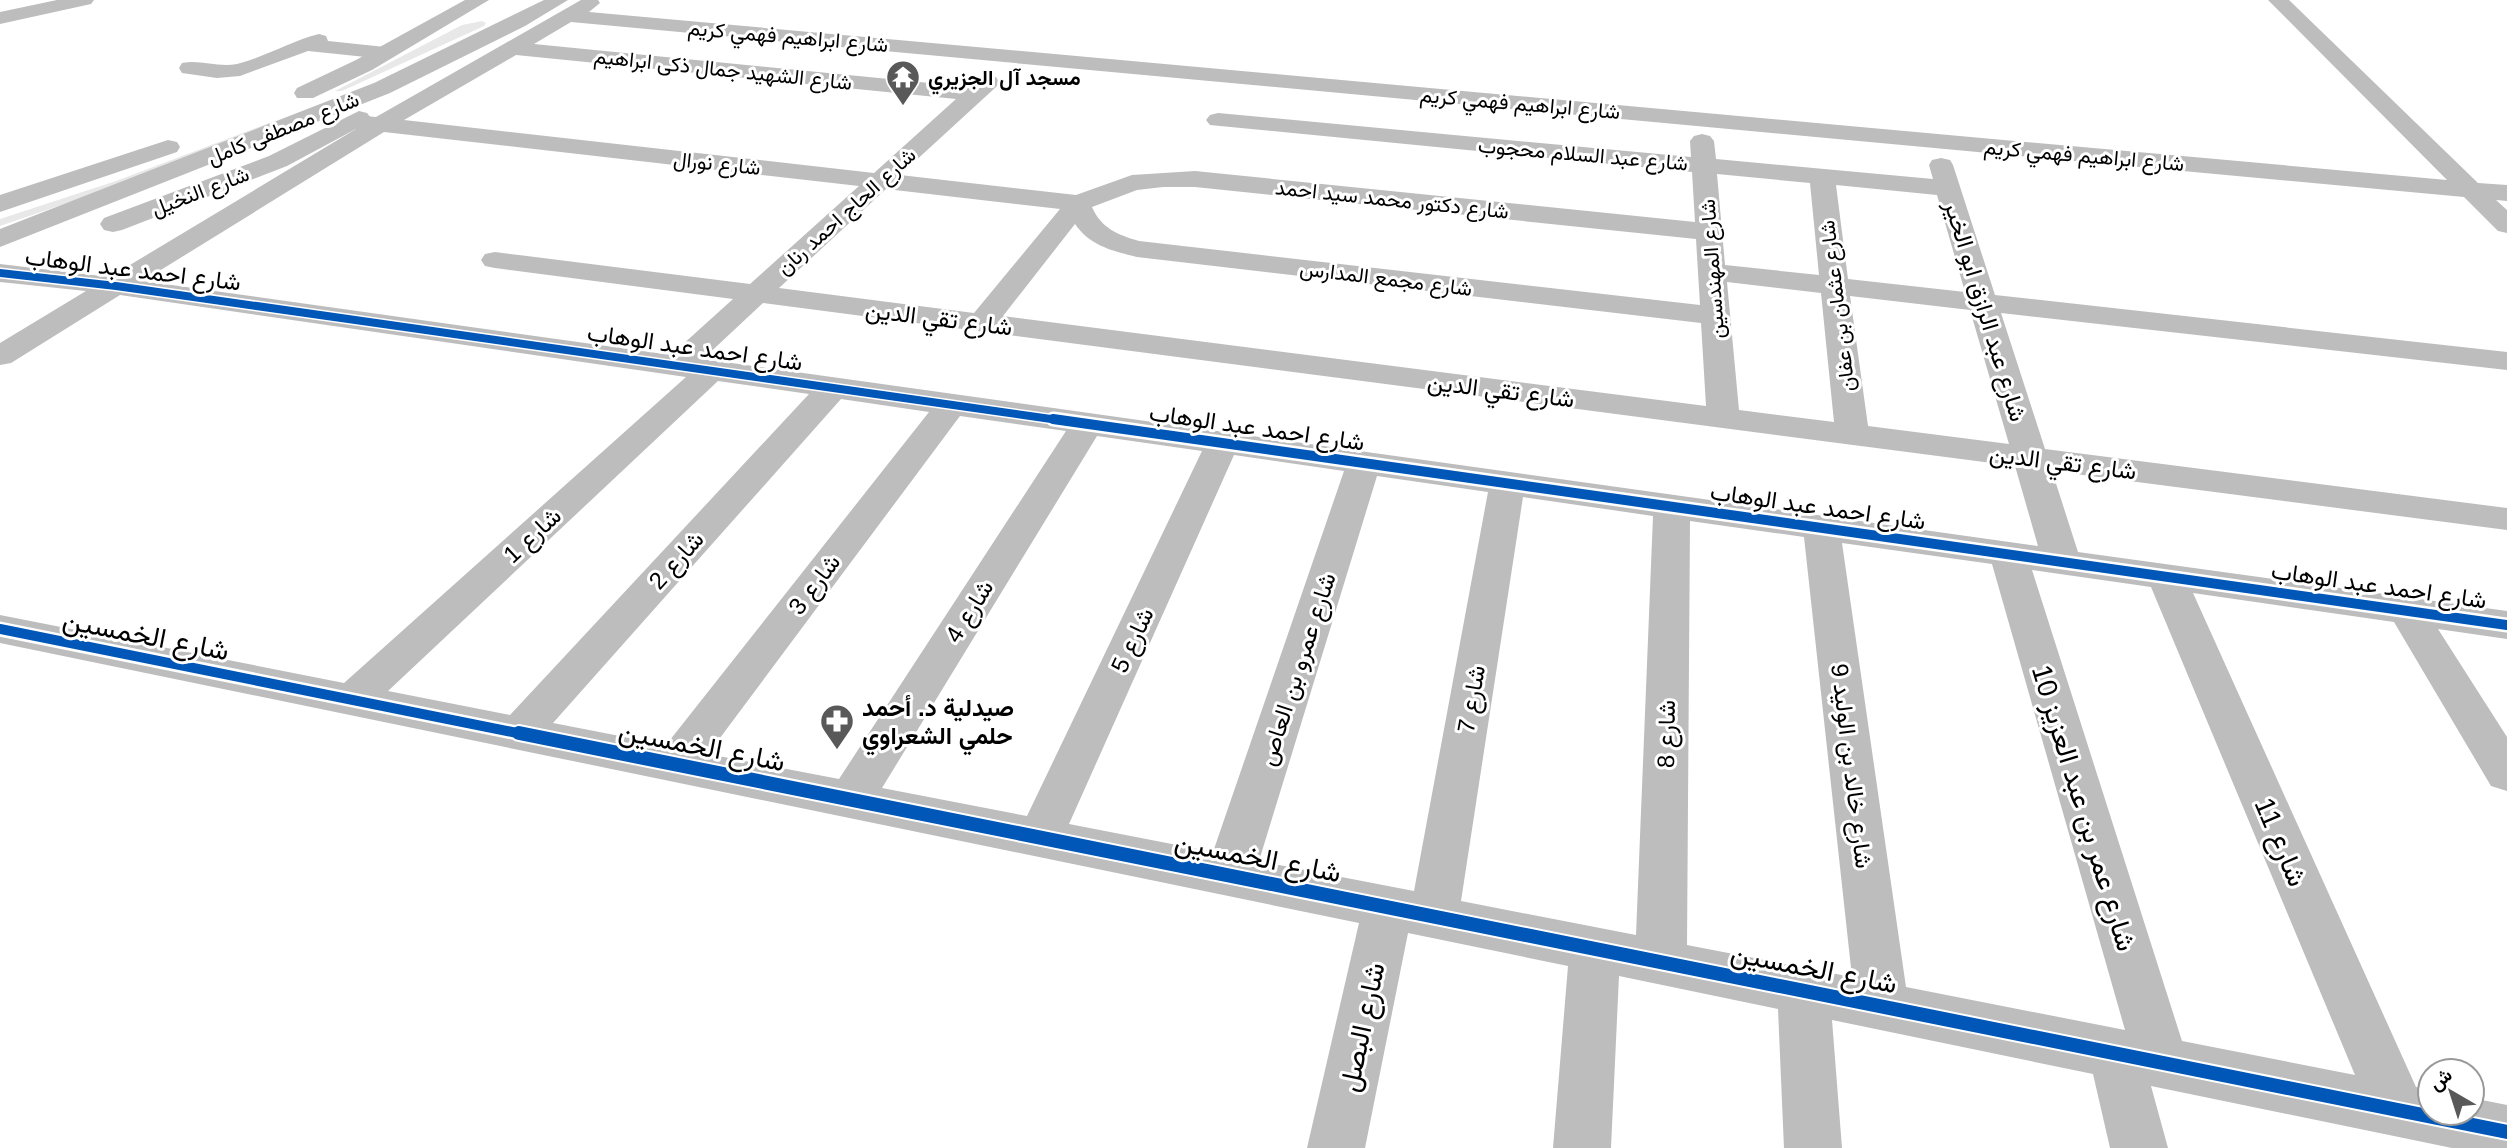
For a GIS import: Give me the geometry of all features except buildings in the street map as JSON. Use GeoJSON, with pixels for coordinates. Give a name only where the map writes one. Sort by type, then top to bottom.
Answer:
{"type":"FeatureCollection","features":[{"type":"Feature","properties":{"kind":"street"},"geometry":{"type":"LineString","coordinates":[[0,18],[84,0]]}},
{"type":"Feature","properties":{"kind":"street","name":"شارع مصطفى كامل"},"geometry":{"type":"LineString","coordinates":[[238,121],[311,91],[479,0]]}},
{"type":"Feature","properties":{"kind":"street"},"geometry":{"type":"LineString","coordinates":[[6,348],[116,286],[367,124],[512,48],[563,8],[595,0]]}},
{"type":"Feature","properties":{"kind":"street"},"geometry":{"type":"LineString","coordinates":[[2278,0],[2507,225]]}},
{"type":"Feature","properties":{"kind":"street","name":"شارع مصطفى كامل"},"geometry":{"type":"LineString","coordinates":[[0,239],[382,89],[518,22],[563,8]]}},
{"type":"Feature","properties":{"kind":"street","name":"شارع ابراهيم فهمي كريم"},"geometry":{"type":"LineString","coordinates":[[563,8],[1016,57],[2507,193]]}},
{"type":"Feature","properties":{"kind":"street"},"geometry":{"type":"LineString","coordinates":[[445,17],[497,12],[517,17],[518,22]]}},
{"type":"Feature","properties":{"kind":"street"},"geometry":{"type":"LineString","coordinates":[[190,68],[229,72],[312,42],[385,53]]}},
{"type":"Feature","properties":{"kind":"street","name":"شارع الشهيد جمال ذكى ابراهيم"},"geometry":{"type":"LineString","coordinates":[[512,48],[976,94]]}},
{"type":"Feature","properties":{"kind":"street","name":"شارع الحاج احمد رنان"},"geometry":{"type":"LineString","coordinates":[[694,368],[755,295],[1016,57]]}},
{"type":"Feature","properties":{"kind":"street","name":"شارع النخيل"},"geometry":{"type":"LineString","coordinates":[[88,234],[367,124],[382,89]]}},
{"type":"Feature","properties":{"kind":"street","name":"شارع المهندسين"},"geometry":{"type":"LineString","coordinates":[[1701,120],[1723,419]]}},
{"type":"Feature","properties":{"kind":"street","name":"شارع عبد السلام محجوب"},"geometry":{"type":"LineString","coordinates":[[1219,121],[1948,188]]}},
{"type":"Feature","properties":{"kind":"street","name":"شارع نورال"},"geometry":{"type":"LineString","coordinates":[[367,124],[1078,203]]}},
{"type":"Feature","properties":{"kind":"street","name":"شارع مصطفى كامل"},"geometry":{"type":"LineString","coordinates":[[0,204],[189,139]]}},
{"type":"Feature","properties":{"kind":"street","name":"شارع عبد الرازق ابو الخير"},"geometry":{"type":"LineString","coordinates":[[1933,141],[2062,562]]}},
{"type":"Feature","properties":{"kind":"street","name":"شارع عثمان بن عفان"},"geometry":{"type":"LineString","coordinates":[[1822,176],[1852,435]]}},
{"type":"Feature","properties":{"kind":"street","name":"شارع دكتور محمد سيد احمد"},"geometry":{"type":"LineString","coordinates":[[1078,203],[1132,183],[1195,179],[1709,232]]}},
{"type":"Feature","properties":{"kind":"street"},"geometry":{"type":"LineString","coordinates":[[981,324],[1078,203]]}},
{"type":"Feature","properties":{"kind":"street","name":"شارع مجمع المدارس"},"geometry":{"type":"LineString","coordinates":[[1078,203],[1091,230],[1110,242],[1137,249],[1716,316]]}},
{"type":"Feature","properties":{"kind":"street"},"geometry":{"type":"LineString","coordinates":[[0,270],[38,253]]}},
{"type":"Feature","properties":{"kind":"street","name":"شارع تقي الدين"},"geometry":{"type":"LineString","coordinates":[[495,260],[2507,519]]}},
{"type":"Feature","properties":{"kind":"street","name":"شارع احمد عبد الوهاب"},"geometry":{"type":"LineString","coordinates":[[0,270],[2507,625]]}},
{"type":"Feature","properties":{"kind":"street"},"geometry":{"type":"LineString","coordinates":[[1712,272],[2507,361]]}},
{"type":"Feature","properties":{"kind":"street","name":"شارع 1"},"geometry":{"type":"LineString","coordinates":[[353,699],[694,368]]}},
{"type":"Feature","properties":{"kind":"street","name":"شارع 2"},"geometry":{"type":"LineString","coordinates":[[519,733],[833,388]]}},
{"type":"Feature","properties":{"kind":"street","name":"شارع 3"},"geometry":{"type":"LineString","coordinates":[[676,764],[951,405]]}},
{"type":"Feature","properties":{"kind":"street","name":"شارع 4"},"geometry":{"type":"LineString","coordinates":[[851,799],[1087,424]]}},
{"type":"Feature","properties":{"kind":"street","name":"شارع 5"},"geometry":{"type":"LineString","coordinates":[[1040,837],[1223,443]]}},
{"type":"Feature","properties":{"kind":"street","name":"شارع عمرو بن العاص"},"geometry":{"type":"LineString","coordinates":[[1230,875],[1364,463]]}},
{"type":"Feature","properties":{"kind":"street","name":"شارع 7"},"geometry":{"type":"LineString","coordinates":[[1411,911],[1507,483]]}},
{"type":"Feature","properties":{"kind":"street","name":"شارع 8"},"geometry":{"type":"LineString","coordinates":[[1661,961],[1672,506]]}},
{"type":"Feature","properties":{"kind":"street","name":"شارع خالد بن الوليد 9"},"geometry":{"type":"LineString","coordinates":[[1821,528],[1882,1005]]}},
{"type":"Feature","properties":{"kind":"street","name":"شارع عمر بن عبد العزيز 10"},"geometry":{"type":"LineString","coordinates":[[2008,554],[2138,1056],[2139,1148]]}},
{"type":"Feature","properties":{"kind":"street","name":"شارع 11"},"geometry":{"type":"LineString","coordinates":[[2166,576],[2416,1097]]}},
{"type":"Feature","properties":{"kind":"street"},"geometry":{"type":"LineString","coordinates":[[2407,611],[2507,774]]}},
{"type":"Feature","properties":{"kind":"street","name":"شارع الخمسين"},"geometry":{"type":"LineString","coordinates":[[0,629],[2138,1056],[2416,1121]]}},
{"type":"Feature","properties":{"kind":"street","name":"شارع البصل"},"geometry":{"type":"LineString","coordinates":[[1336,1148],[1411,911]]}},
{"type":"Feature","properties":{"kind":"street"},"geometry":{"type":"LineString","coordinates":[[1581,1148],[1595,947]]}},
{"type":"Feature","properties":{"kind":"street"},"geometry":{"type":"LineString","coordinates":[[1802,989],[1813,1148]]}},
{"type":"Feature","properties":{"kind":"street","name":"شارع الخمسين"},"geometry":{"type":"LineString","coordinates":[[2458,1127],[2507,1132]]}},
{"type":"Feature","properties":{"kind":"shaded area"},"geometry":{"type":"Polygon","coordinates":[[[482,21],[486,23],[484,26],[342,91],[335,91],[462,25],[482,21]]]}},
{"type":"Feature","properties":{"kind":"shaded area"},"geometry":{"type":"Polygon","coordinates":[[[277,120],[252,134],[111,188],[0,226],[0,219],[116,181],[277,120]]]}},
{"type":"Feature","properties":{"kind":"cycle path"},"geometry":{"type":"LineString","coordinates":[[0,273],[116,286],[2507,625]]}},
{"type":"Feature","properties":{"kind":"cycle path"},"geometry":{"type":"LineString","coordinates":[[0,629],[2507,1132]]}},
{"type":"Feature","properties":{"kind":"place","name":"مسجد آل الجزيري"},"geometry":{"type":"Point","coordinates":[903,107]}},
{"type":"Feature","properties":{"kind":"place","name":"صيدلية د. أحمد حلمي الشعراوي"},"geometry":{"type":"Point","coordinates":[837,751]}}]}
